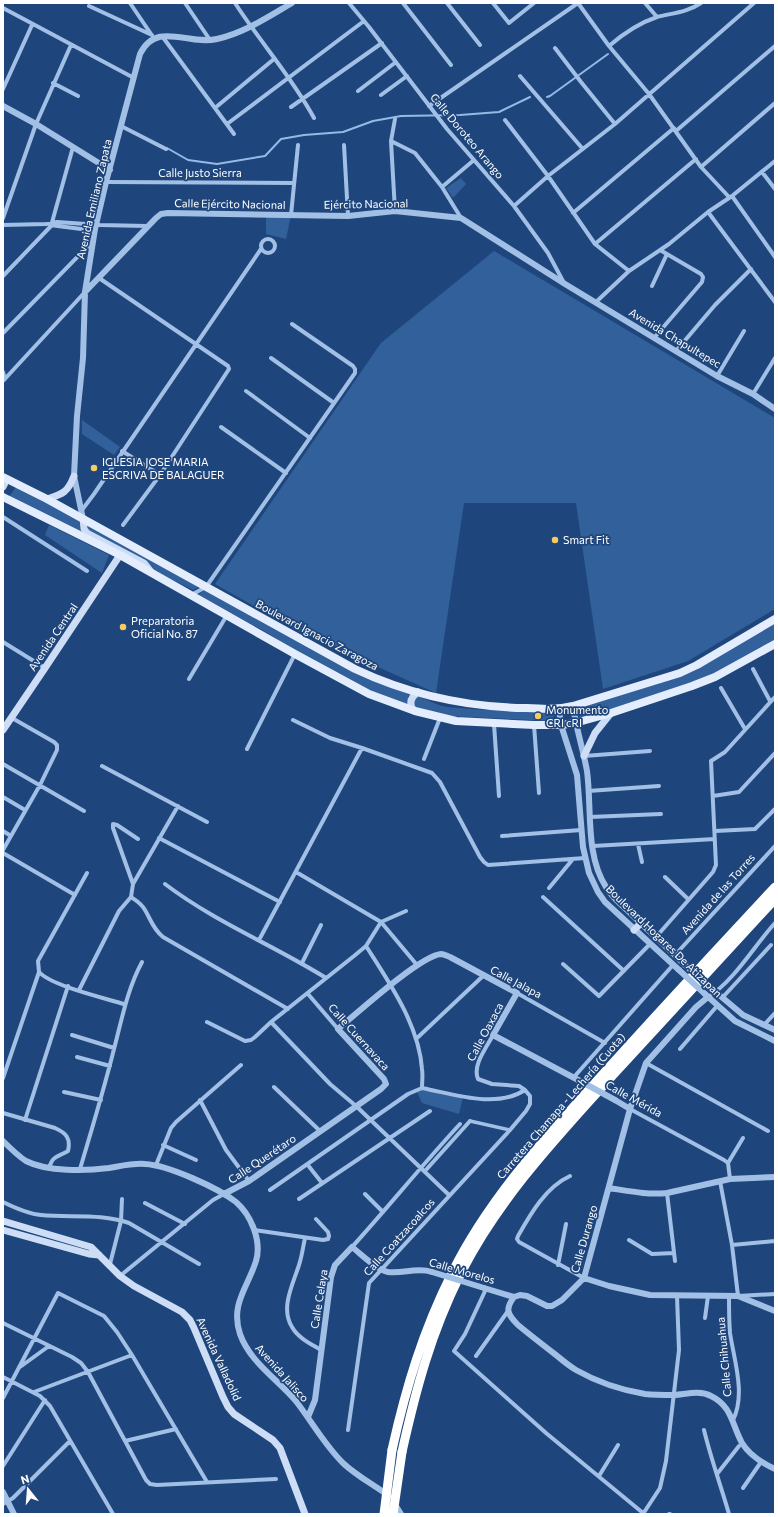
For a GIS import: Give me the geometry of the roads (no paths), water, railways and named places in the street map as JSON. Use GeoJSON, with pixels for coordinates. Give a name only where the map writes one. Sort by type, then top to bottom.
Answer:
{"type":"FeatureCollection","features":[{"type":"Feature","properties":{"kind":"highway","name":"Carretera Chamapa - Lechería (Cuota)"},"geometry":{"type":"LineString","coordinates":[[384,1514],[392,1450],[416,1358],[434,1311],[452,1272],[488,1212],[512,1178],[565,1116],[775,887]]}},
{"type":"Feature","properties":{"kind":"highway","name":"Carretera Chamapa - Lechería (Cuota)"},"geometry":{"type":"LineString","coordinates":[[393,1514],[402,1452],[420,1374],[443,1313],[460,1274],[495,1216],[519,1183],[568,1125],[775,899]]}},
{"type":"Feature","properties":{"kind":"main road"},"geometry":{"type":"LineString","coordinates":[[47,499],[68,490],[74,476]]}},
{"type":"Feature","properties":{"kind":"main road"},"geometry":{"type":"LineString","coordinates":[[3,487],[5,478]]}},
{"type":"Feature","properties":{"kind":"main road","name":"Boulevard Ignacio Zaragoza"},"geometry":{"type":"LineString","coordinates":[[5,478],[47,499],[354,669],[392,685],[473,705],[559,709],[573,706],[680,673],[697,665],[775,619]]}},
{"type":"Feature","properties":{"kind":"main road"},"geometry":{"type":"LineString","coordinates":[[3,497],[120,555],[369,694],[415,711],[440,718],[463,722],[494,724],[562,725],[575,723],[611,713],[692,686],[709,679],[775,644]]}},
{"type":"Feature","properties":{"kind":"main road"},"geometry":{"type":"LineString","coordinates":[[83,519],[84,529],[87,533],[144,563],[151,572]]}},
{"type":"Feature","properties":{"kind":"main road","name":"Avenida Central"},"geometry":{"type":"LineString","coordinates":[[3,730],[120,555]]}},
{"type":"Feature","properties":{"kind":"main road"},"geometry":{"type":"LineString","coordinates":[[415,711],[412,708],[411,701],[414,695],[418,692]]}},
{"type":"Feature","properties":{"kind":"main road"},"geometry":{"type":"LineString","coordinates":[[584,756],[595,733],[611,713]]}},
{"type":"Feature","properties":{"kind":"main road"},"geometry":{"type":"LineString","coordinates":[[634,930],[640,924]]}},
{"type":"Feature","properties":{"kind":"main road","name":"Avenida Valladolid"},"geometry":{"type":"LineString","coordinates":[[3,1221],[91,1247],[96,1250],[120,1276],[144,1292],[182,1312],[190,1320],[200,1340],[222,1397],[228,1407],[234,1414],[273,1440],[280,1448],[305,1514]]}},
{"type":"Feature","properties":{"kind":"main road","name":"Avenida Valladolid"},"geometry":{"type":"LineString","coordinates":[[3,1230],[89,1254],[99,1255]]}},
{"type":"Feature","properties":{"kind":"street"},"geometry":{"type":"LineString","coordinates":[[130,3],[153,36]]}},
{"type":"Feature","properties":{"kind":"street"},"geometry":{"type":"LineString","coordinates":[[185,3],[210,40]]}},
{"type":"Feature","properties":{"kind":"street"},"geometry":{"type":"LineString","coordinates":[[235,3],[250,27],[304,98],[314,118]]}},
{"type":"Feature","properties":{"kind":"street","name":"Avenida Emiliano Zapata"},"geometry":{"type":"LineString","coordinates":[[83,519],[74,476],[77,416],[83,358],[85,292],[93,241],[106,182],[140,54],[145,45],[153,36],[210,40],[218,39],[250,27],[291,3]]}},
{"type":"Feature","properties":{"kind":"street","name":"Calle Doroteo Arango"},"geometry":{"type":"LineString","coordinates":[[350,3],[447,129],[514,206],[548,253],[565,284]]}},
{"type":"Feature","properties":{"kind":"street"},"geometry":{"type":"LineString","coordinates":[[403,3],[451,65]]}},
{"type":"Feature","properties":{"kind":"street"},"geometry":{"type":"LineString","coordinates":[[446,3],[480,45]]}},
{"type":"Feature","properties":{"kind":"street"},"geometry":{"type":"LineString","coordinates":[[493,3],[509,23],[534,3]]}},
{"type":"Feature","properties":{"kind":"street"},"geometry":{"type":"LineString","coordinates":[[430,107],[578,3],[610,46],[649,94],[696,159],[730,197],[775,257]]}},
{"type":"Feature","properties":{"kind":"street"},"geometry":{"type":"LineString","coordinates":[[645,3],[657,17]]}},
{"type":"Feature","properties":{"kind":"street"},"geometry":{"type":"LineString","coordinates":[[610,46],[625,33],[639,24],[657,17],[685,11],[702,3]]}},
{"type":"Feature","properties":{"kind":"street"},"geometry":{"type":"LineString","coordinates":[[514,206],[582,148],[615,124],[754,3]]}},
{"type":"Feature","properties":{"kind":"street"},"geometry":{"type":"LineString","coordinates":[[89,6],[153,36]]}},
{"type":"Feature","properties":{"kind":"street"},"geometry":{"type":"LineString","coordinates":[[3,8],[32,25],[134,78]]}},
{"type":"Feature","properties":{"kind":"street"},"geometry":{"type":"LineString","coordinates":[[227,124],[364,21]]}},
{"type":"Feature","properties":{"kind":"street"},"geometry":{"type":"LineString","coordinates":[[3,89],[32,25]]}},
{"type":"Feature","properties":{"kind":"street"},"geometry":{"type":"LineString","coordinates":[[162,36],[234,134]]}},
{"type":"Feature","properties":{"kind":"street"},"geometry":{"type":"LineString","coordinates":[[291,107],[382,43]]}},
{"type":"Feature","properties":{"kind":"street"},"geometry":{"type":"LineString","coordinates":[[3,218],[36,124],[71,45]]}},
{"type":"Feature","properties":{"kind":"street"},"geometry":{"type":"LineString","coordinates":[[573,213],[775,46]]}},
{"type":"Feature","properties":{"kind":"street"},"geometry":{"type":"LineString","coordinates":[[555,48],[615,124]]}},
{"type":"Feature","properties":{"kind":"street"},"geometry":{"type":"LineString","coordinates":[[215,108],[274,59]]}},
{"type":"Feature","properties":{"kind":"street"},"geometry":{"type":"LineString","coordinates":[[358,91],[396,62]]}},
{"type":"Feature","properties":{"kind":"street"},"geometry":{"type":"LineString","coordinates":[[381,95],[407,76]]}},
{"type":"Feature","properties":{"kind":"street"},"geometry":{"type":"LineString","coordinates":[[520,76],[582,148]]}},
{"type":"Feature","properties":{"kind":"street"},"geometry":{"type":"LineString","coordinates":[[54,83],[78,96]]}},
{"type":"Feature","properties":{"kind":"street"},"geometry":{"type":"LineString","coordinates":[[702,166],[775,103]]}},
{"type":"Feature","properties":{"kind":"street"},"geometry":{"type":"LineString","coordinates":[[3,106],[36,124],[110,170]]}},
{"type":"Feature","properties":{"kind":"street"},"geometry":{"type":"LineString","coordinates":[[395,119],[391,141],[395,211]]}},
{"type":"Feature","properties":{"kind":"street"},"geometry":{"type":"LineString","coordinates":[[505,120],[548,176],[595,244],[629,271]]}},
{"type":"Feature","properties":{"kind":"street"},"geometry":{"type":"LineString","coordinates":[[121,126],[166,149]]}},
{"type":"Feature","properties":{"kind":"street"},"geometry":{"type":"LineString","coordinates":[[391,141],[415,154],[442,187],[461,218]]}},
{"type":"Feature","properties":{"kind":"street"},"geometry":{"type":"LineString","coordinates":[[292,215],[298,145]]}},
{"type":"Feature","properties":{"kind":"street"},"geometry":{"type":"LineString","coordinates":[[344,146],[348,216]]}},
{"type":"Feature","properties":{"kind":"street"},"geometry":{"type":"LineString","coordinates":[[3,276],[52,224],[73,147]]}},
{"type":"Feature","properties":{"kind":"street"},"geometry":{"type":"LineString","coordinates":[[595,244],[696,159]]}},
{"type":"Feature","properties":{"kind":"street"},"geometry":{"type":"LineString","coordinates":[[442,187],[474,160]]}},
{"type":"Feature","properties":{"kind":"street"},"geometry":{"type":"LineString","coordinates":[[596,302],[629,271],[660,250],[775,161]]}},
{"type":"Feature","properties":{"kind":"street"},"geometry":{"type":"LineString","coordinates":[[762,172],[775,189]]}},
{"type":"Feature","properties":{"kind":"street","name":"Calle Justo Sierra"},"geometry":{"type":"LineString","coordinates":[[106,182],[294,183]]}},
{"type":"Feature","properties":{"kind":"street","name":"Ejército Nacional"},"geometry":{"type":"LineString","coordinates":[[292,215],[348,216],[395,211],[461,218],[565,284]]}},
{"type":"Feature","properties":{"kind":"street"},"geometry":{"type":"LineString","coordinates":[[708,212],[775,302]]}},
{"type":"Feature","properties":{"kind":"street","name":"Calle Ejército Nacional"},"geometry":{"type":"LineString","coordinates":[[148,226],[161,214],[168,213],[292,215]]}},
{"type":"Feature","properties":{"kind":"street"},"geometry":{"type":"LineString","coordinates":[[4,226],[46,224],[148,226]]}},
{"type":"Feature","properties":{"kind":"street"},"geometry":{"type":"LineString","coordinates":[[4,380],[148,226]]}},
{"type":"Feature","properties":{"kind":"street"},"geometry":{"type":"LineString","coordinates":[[3,333],[93,241]]}},
{"type":"Feature","properties":{"kind":"street"},"geometry":{"type":"LineString","coordinates":[[82,510],[261,249]]}},
{"type":"Feature","properties":{"kind":"street"},"geometry":{"type":"LineString","coordinates":[[654,338],[702,282],[703,277],[701,274],[660,250]]}},
{"type":"Feature","properties":{"kind":"street"},"geometry":{"type":"LineString","coordinates":[[652,286],[667,254]]}},
{"type":"Feature","properties":{"kind":"street"},"geometry":{"type":"LineString","coordinates":[[676,351],[715,305],[751,269]]}},
{"type":"Feature","properties":{"kind":"street"},"geometry":{"type":"LineString","coordinates":[[99,278],[197,344],[228,366],[229,369],[160,475],[123,525]]}},
{"type":"Feature","properties":{"kind":"street","name":"Avenida Chapultepec"},"geometry":{"type":"LineString","coordinates":[[565,284],[717,376],[753,394],[775,409]]}},
{"type":"Feature","properties":{"kind":"street"},"geometry":{"type":"LineString","coordinates":[[191,595],[206,587],[355,373],[356,369],[353,366],[292,324]]}},
{"type":"Feature","properties":{"kind":"street"},"geometry":{"type":"LineString","coordinates":[[717,376],[744,331]]}},
{"type":"Feature","properties":{"kind":"street"},"geometry":{"type":"LineString","coordinates":[[271,358],[334,403]]}},
{"type":"Feature","properties":{"kind":"street"},"geometry":{"type":"LineString","coordinates":[[753,394],[775,358]]}},
{"type":"Feature","properties":{"kind":"street"},"geometry":{"type":"LineString","coordinates":[[3,372],[4,380]]}},
{"type":"Feature","properties":{"kind":"street"},"geometry":{"type":"LineString","coordinates":[[246,392],[310,438]]}},
{"type":"Feature","properties":{"kind":"street"},"geometry":{"type":"LineString","coordinates":[[222,427],[286,473]]}},
{"type":"Feature","properties":{"kind":"street"},"geometry":{"type":"LineString","coordinates":[[122,451],[160,475]]}},
{"type":"Feature","properties":{"kind":"street"},"geometry":{"type":"LineString","coordinates":[[3,517],[87,571]]}},
{"type":"Feature","properties":{"kind":"street"},"geometry":{"type":"LineString","coordinates":[[189,679],[227,615]]}},
{"type":"Feature","properties":{"kind":"street"},"geometry":{"type":"LineString","coordinates":[[3,642],[45,668]]}},
{"type":"Feature","properties":{"kind":"street"},"geometry":{"type":"LineString","coordinates":[[247,749],[295,654]]}},
{"type":"Feature","properties":{"kind":"street"},"geometry":{"type":"LineString","coordinates":[[753,669],[770,701]]}},
{"type":"Feature","properties":{"kind":"street"},"geometry":{"type":"LineString","coordinates":[[721,688],[745,729]]}},
{"type":"Feature","properties":{"kind":"street"},"geometry":{"type":"LineString","coordinates":[[656,937],[713,872],[716,860],[711,761],[722,754],[775,697]]}},
{"type":"Feature","properties":{"kind":"street","name":"Boulevard Hogares De Atizapan"},"geometry":{"type":"LineString","coordinates":[[573,706],[575,723],[584,756],[593,846],[598,870],[606,887],[640,924],[743,1015],[775,1030]]}},
{"type":"Feature","properties":{"kind":"street","name":"Boulevard Hogares De Atizapan"},"geometry":{"type":"LineString","coordinates":[[559,709],[576,775],[585,858],[589,873],[598,892],[605,902],[634,930],[717,1006],[735,1021],[775,1041]]}},
{"type":"Feature","properties":{"kind":"street"},"geometry":{"type":"LineString","coordinates":[[3,850],[40,785],[57,750],[57,745],[54,742],[12,718]]}},
{"type":"Feature","properties":{"kind":"street"},"geometry":{"type":"LineString","coordinates":[[424,759],[440,718]]}},
{"type":"Feature","properties":{"kind":"street"},"geometry":{"type":"LineString","coordinates":[[293,720],[330,738],[427,771],[437,777],[480,857],[488,865],[585,858]]}},
{"type":"Feature","properties":{"kind":"street"},"geometry":{"type":"LineString","coordinates":[[494,724],[499,796]]}},
{"type":"Feature","properties":{"kind":"street"},"geometry":{"type":"LineString","coordinates":[[534,725],[539,793]]}},
{"type":"Feature","properties":{"kind":"street"},"geometry":{"type":"LineString","coordinates":[[259,940],[362,748]]}},
{"type":"Feature","properties":{"kind":"street"},"geometry":{"type":"LineString","coordinates":[[584,756],[650,751]]}},
{"type":"Feature","properties":{"kind":"street"},"geometry":{"type":"LineString","coordinates":[[713,796],[739,792],[775,753]]}},
{"type":"Feature","properties":{"kind":"street"},"geometry":{"type":"LineString","coordinates":[[3,764],[84,811]]}},
{"type":"Feature","properties":{"kind":"street"},"geometry":{"type":"LineString","coordinates":[[102,766],[207,822]]}},
{"type":"Feature","properties":{"kind":"street"},"geometry":{"type":"LineString","coordinates":[[588,791],[659,786]]}},
{"type":"Feature","properties":{"kind":"street"},"geometry":{"type":"LineString","coordinates":[[3,796],[25,810]]}},
{"type":"Feature","properties":{"kind":"street"},"geometry":{"type":"LineString","coordinates":[[79,990],[119,911],[131,897],[133,884],[178,806]]}},
{"type":"Feature","properties":{"kind":"street"},"geometry":{"type":"LineString","coordinates":[[715,831],[755,829],[775,809]]}},
{"type":"Feature","properties":{"kind":"street"},"geometry":{"type":"LineString","coordinates":[[590,817],[661,814]]}},
{"type":"Feature","properties":{"kind":"street"},"geometry":{"type":"LineString","coordinates":[[133,884],[113,828],[114,824],[138,839]]}},
{"type":"Feature","properties":{"kind":"street"},"geometry":{"type":"LineString","coordinates":[[502,836],[581,830]]}},
{"type":"Feature","properties":{"kind":"street"},"geometry":{"type":"LineString","coordinates":[[3,831],[11,836]]}},
{"type":"Feature","properties":{"kind":"street"},"geometry":{"type":"LineString","coordinates":[[159,838],[280,902]]}},
{"type":"Feature","properties":{"kind":"street"},"geometry":{"type":"LineString","coordinates":[[593,846],[715,839]]}},
{"type":"Feature","properties":{"kind":"street"},"geometry":{"type":"LineString","coordinates":[[638,844],[642,862]]}},
{"type":"Feature","properties":{"kind":"street","name":"Avenida de las Torres"},"geometry":{"type":"LineString","coordinates":[[675,955],[775,846]]}},
{"type":"Feature","properties":{"kind":"street"},"geometry":{"type":"LineString","coordinates":[[3,853],[75,895]]}},
{"type":"Feature","properties":{"kind":"street"},"geometry":{"type":"LineString","coordinates":[[549,888],[573,860]]}},
{"type":"Feature","properties":{"kind":"street"},"geometry":{"type":"LineString","coordinates":[[296,872],[381,922],[417,965],[338,1029]]}},
{"type":"Feature","properties":{"kind":"street"},"geometry":{"type":"LineString","coordinates":[[3,1078],[39,972],[38,961],[87,873]]}},
{"type":"Feature","properties":{"kind":"street"},"geometry":{"type":"LineString","coordinates":[[665,877],[688,899]]}},
{"type":"Feature","properties":{"kind":"street"},"geometry":{"type":"LineString","coordinates":[[165,884],[195,906],[302,963],[326,978]]}},
{"type":"Feature","properties":{"kind":"street"},"geometry":{"type":"LineString","coordinates":[[131,897],[145,909],[157,932],[163,937],[288,1008]]}},
{"type":"Feature","properties":{"kind":"street"},"geometry":{"type":"LineString","coordinates":[[543,897],[624,971]]}},
{"type":"Feature","properties":{"kind":"street"},"geometry":{"type":"LineString","coordinates":[[207,1022],[245,1041],[251,1040],[288,1008],[347,963],[366,946],[381,922],[406,911]]}},
{"type":"Feature","properties":{"kind":"street"},"geometry":{"type":"LineString","coordinates":[[630,1109],[646,1063],[706,995],[714,990],[742,964],[775,924]]}},
{"type":"Feature","properties":{"kind":"street"},"geometry":{"type":"LineString","coordinates":[[302,963],[321,925]]}},
{"type":"Feature","properties":{"kind":"street"},"geometry":{"type":"LineString","coordinates":[[563,964],[599,996],[650,944]]}},
{"type":"Feature","properties":{"kind":"street"},"geometry":{"type":"LineString","coordinates":[[722,997],[771,945]]}},
{"type":"Feature","properties":{"kind":"street"},"geometry":{"type":"LineString","coordinates":[[366,946],[391,985],[416,1039],[422,1070],[422,1088]]}},
{"type":"Feature","properties":{"kind":"street","name":"Calle Jalapa"},"geometry":{"type":"LineString","coordinates":[[417,965],[433,956],[442,954],[450,957],[605,1042]]}},
{"type":"Feature","properties":{"kind":"street"},"geometry":{"type":"LineString","coordinates":[[80,1169],[101,1100],[124,1004],[142,962]]}},
{"type":"Feature","properties":{"kind":"street"},"geometry":{"type":"LineString","coordinates":[[574,1077],[673,965]]}},
{"type":"Feature","properties":{"kind":"street"},"geometry":{"type":"LineString","coordinates":[[39,972],[43,976],[68,986],[124,1004]]}},
{"type":"Feature","properties":{"kind":"street"},"geometry":{"type":"LineString","coordinates":[[416,1039],[483,976]]}},
{"type":"Feature","properties":{"kind":"street"},"geometry":{"type":"LineString","coordinates":[[25,1120],[68,986]]}},
{"type":"Feature","properties":{"kind":"street","name":"Calle Cuernavaca"},"geometry":{"type":"LineString","coordinates":[[308,994],[384,1079],[386,1084],[381,1089],[356,1106]]}},
{"type":"Feature","properties":{"kind":"street","name":"Calle Oaxaca"},"geometry":{"type":"LineString","coordinates":[[517,994],[476,1068],[476,1074],[478,1079],[492,1084],[519,1086],[525,1090]]}},
{"type":"Feature","properties":{"kind":"street"},"geometry":{"type":"LineString","coordinates":[[680,1049],[717,1006]]}},
{"type":"Feature","properties":{"kind":"street"},"geometry":{"type":"LineString","coordinates":[[764,1025],[775,1013]]}},
{"type":"Feature","properties":{"kind":"street"},"geometry":{"type":"LineString","coordinates":[[271,1022],[330,1084],[356,1106],[449,1195]]}},
{"type":"Feature","properties":{"kind":"street"},"geometry":{"type":"LineString","coordinates":[[72,1035],[114,1048]]}},
{"type":"Feature","properties":{"kind":"street","name":"Calle Mérida"},"geometry":{"type":"LineString","coordinates":[[494,1035],[574,1077],[728,1163]]}},
{"type":"Feature","properties":{"kind":"street"},"geometry":{"type":"LineString","coordinates":[[77,1057],[110,1066]]}},
{"type":"Feature","properties":{"kind":"street"},"geometry":{"type":"LineString","coordinates":[[646,1063],[768,1131]]}},
{"type":"Feature","properties":{"kind":"street"},"geometry":{"type":"LineString","coordinates":[[156,1165],[163,1145],[171,1128],[176,1122],[241,1065]]}},
{"type":"Feature","properties":{"kind":"street"},"geometry":{"type":"LineString","coordinates":[[274,1086],[320,1131]]}},
{"type":"Feature","properties":{"kind":"street"},"geometry":{"type":"LineString","coordinates":[[270,1190],[408,1094],[422,1088],[470,1097],[490,1099],[516,1096],[525,1090]]}},
{"type":"Feature","properties":{"kind":"street","name":"Calle Coatzacoalcos"},"geometry":{"type":"LineString","coordinates":[[348,1430],[367,1289],[372,1278],[526,1111],[530,1104],[530,1096],[525,1090]]}},
{"type":"Feature","properties":{"kind":"street"},"geometry":{"type":"LineString","coordinates":[[64,1092],[101,1100]]}},
{"type":"Feature","properties":{"kind":"street"},"geometry":{"type":"LineString","coordinates":[[200,1100],[226,1150],[249,1181]]}},
{"type":"Feature","properties":{"kind":"street","name":"Calle Querétaro"},"geometry":{"type":"LineString","coordinates":[[120,1276],[213,1200],[249,1181],[356,1106]]}},
{"type":"Feature","properties":{"kind":"street","name":"Calle Durango"},"geometry":{"type":"LineString","coordinates":[[552,1306],[558,1304],[584,1278],[592,1242],[609,1188],[630,1109]]}},
{"type":"Feature","properties":{"kind":"street"},"geometry":{"type":"LineString","coordinates":[[299,1199],[430,1111]]}},
{"type":"Feature","properties":{"kind":"street"},"geometry":{"type":"LineString","coordinates":[[3,1113],[55,1128],[68,1137],[70,1144],[68,1151],[56,1156],[52,1160],[49,1168]]}},
{"type":"Feature","properties":{"kind":"street"},"geometry":{"type":"LineString","coordinates":[[425,1171],[470,1121],[510,1130]]}},
{"type":"Feature","properties":{"kind":"street","name":"Calle Celaya"},"geometry":{"type":"LineString","coordinates":[[308,1417],[315,1400],[332,1270],[460,1124]]}},
{"type":"Feature","properties":{"kind":"street"},"geometry":{"type":"LineString","coordinates":[[730,1178],[728,1163],[743,1138]]}},
{"type":"Feature","properties":{"kind":"street","name":"Avenida Jalisco"},"geometry":{"type":"LineString","coordinates":[[3,1141],[26,1160],[49,1168],[80,1169],[133,1164],[156,1165],[209,1186],[224,1194],[242,1209],[250,1219],[254,1230],[257,1253],[256,1261],[240,1296],[237,1319],[240,1332],[250,1353],[292,1397],[343,1463],[389,1497],[398,1507],[401,1514]]}},
{"type":"Feature","properties":{"kind":"street"},"geometry":{"type":"LineString","coordinates":[[163,1145],[196,1160]]}},
{"type":"Feature","properties":{"kind":"street"},"geometry":{"type":"LineString","coordinates":[[307,1164],[322,1183]]}},
{"type":"Feature","properties":{"kind":"street"},"geometry":{"type":"LineString","coordinates":[[570,1176],[561,1180],[535,1207],[518,1236],[517,1239],[519,1242],[558,1265],[584,1278],[632,1292],[650,1295],[678,1296],[738,1296],[775,1294]]}},
{"type":"Feature","properties":{"kind":"street"},"geometry":{"type":"LineString","coordinates":[[609,1188],[646,1194],[667,1193],[730,1178],[775,1177]]}},
{"type":"Feature","properties":{"kind":"street"},"geometry":{"type":"LineString","coordinates":[[720,1180],[732,1245],[738,1296]]}},
{"type":"Feature","properties":{"kind":"street"},"geometry":{"type":"LineString","coordinates":[[667,1193],[675,1261]]}},
{"type":"Feature","properties":{"kind":"street"},"geometry":{"type":"LineString","coordinates":[[365,1194],[384,1212]]}},
{"type":"Feature","properties":{"kind":"street"},"geometry":{"type":"LineString","coordinates":[[110,1264],[121,1220],[122,1199]]}},
{"type":"Feature","properties":{"kind":"street"},"geometry":{"type":"LineString","coordinates":[[3,1202],[23,1211],[37,1214],[121,1220],[129,1223],[199,1264]]}},
{"type":"Feature","properties":{"kind":"street"},"geometry":{"type":"LineString","coordinates":[[145,1203],[185,1224]]}},
{"type":"Feature","properties":{"kind":"street"},"geometry":{"type":"LineString","coordinates":[[254,1230],[305,1238],[328,1239],[328,1232],[316,1219]]}},
{"type":"Feature","properties":{"kind":"street"},"geometry":{"type":"LineString","coordinates":[[558,1265],[566,1224]]}},
{"type":"Feature","properties":{"kind":"street"},"geometry":{"type":"LineString","coordinates":[[305,1238],[300,1264],[289,1296],[287,1319],[292,1329],[300,1337],[321,1350]]}},
{"type":"Feature","properties":{"kind":"street"},"geometry":{"type":"LineString","coordinates":[[629,1240],[652,1254],[674,1253]]}},
{"type":"Feature","properties":{"kind":"street"},"geometry":{"type":"LineString","coordinates":[[732,1245],[775,1241]]}},
{"type":"Feature","properties":{"kind":"street"},"geometry":{"type":"LineString","coordinates":[[352,1247],[380,1270]]}},
{"type":"Feature","properties":{"kind":"street","name":"Calle Morelos"},"geometry":{"type":"LineString","coordinates":[[380,1270],[387,1272],[419,1270],[432,1272],[514,1297],[520,1295],[527,1296],[546,1306],[552,1306]]}},
{"type":"Feature","properties":{"kind":"street"},"geometry":{"type":"LineString","coordinates":[[485,1288],[465,1334],[454,1351],[546,1433],[643,1513],[660,1488],[663,1476],[679,1350],[678,1296]]}},
{"type":"Feature","properties":{"kind":"street"},"geometry":{"type":"LineString","coordinates":[[3,1398],[13,1382],[58,1294],[104,1316],[117,1332],[207,1482]]}},
{"type":"Feature","properties":{"kind":"street"},"geometry":{"type":"LineString","coordinates":[[705,1318],[708,1296]]}},
{"type":"Feature","properties":{"kind":"street","name":"Calle Chihuahua"},"geometry":{"type":"LineString","coordinates":[[729,1296],[730,1328],[738,1390],[737,1408],[733,1420]]}},
{"type":"Feature","properties":{"kind":"street"},"geometry":{"type":"LineString","coordinates":[[738,1296],[775,1311]]}},
{"type":"Feature","properties":{"kind":"street"},"geometry":{"type":"LineString","coordinates":[[476,1356],[508,1311],[509,1304],[514,1297]]}},
{"type":"Feature","properties":{"kind":"street"},"geometry":{"type":"LineString","coordinates":[[508,1311],[511,1318],[518,1325],[574,1369],[596,1380],[622,1389],[646,1394],[674,1395],[696,1392],[705,1393],[712,1396],[721,1402],[733,1420],[742,1443],[751,1454],[761,1462],[775,1469]]}},
{"type":"Feature","properties":{"kind":"street"},"geometry":{"type":"LineString","coordinates":[[3,1324],[72,1357],[81,1363],[88,1372],[146,1480],[150,1484],[156,1485],[276,1479]]}},
{"type":"Feature","properties":{"kind":"street"},"geometry":{"type":"LineString","coordinates":[[20,1367],[49,1346]]}},
{"type":"Feature","properties":{"kind":"street"},"geometry":{"type":"LineString","coordinates":[[34,1392],[132,1355]]}},
{"type":"Feature","properties":{"kind":"street"},"geometry":{"type":"LineString","coordinates":[[3,1377],[34,1392],[45,1400],[50,1406],[112,1514]]}},
{"type":"Feature","properties":{"kind":"street"},"geometry":{"type":"LineString","coordinates":[[3,1466],[45,1400]]}},
{"type":"Feature","properties":{"kind":"street"},"geometry":{"type":"LineString","coordinates":[[125,1441],[176,1430]]}},
{"type":"Feature","properties":{"kind":"street"},"geometry":{"type":"LineString","coordinates":[[704,1430],[712,1464],[717,1474],[729,1514]]}},
{"type":"Feature","properties":{"kind":"street"},"geometry":{"type":"LineString","coordinates":[[6,1502],[13,1498],[70,1441]]}},
{"type":"Feature","properties":{"kind":"street"},"geometry":{"type":"LineString","coordinates":[[599,1476],[618,1445]]}},
{"type":"Feature","properties":{"kind":"street"},"geometry":{"type":"LineString","coordinates":[[717,1474],[739,1446]]}},
{"type":"Feature","properties":{"kind":"street"},"geometry":{"type":"LineString","coordinates":[[743,1488],[761,1462]]}},
{"type":"Feature","properties":{"kind":"street"},"geometry":{"type":"LineString","coordinates":[[3,1492],[6,1502],[14,1514]]}},
{"type":"Feature","properties":{"kind":"waterway"},"geometry":{"type":"LineString","coordinates":[[547,97],[608,54]]}},
{"type":"Feature","properties":{"kind":"waterway"},"geometry":{"type":"LineString","coordinates":[[167,148],[188,160],[217,164],[265,156],[281,139],[304,135],[343,132],[373,121],[401,116],[460,115],[499,112],[530,97]]}},
{"type":"Feature","properties":{"kind":"place","name":"IGLESIA JOSE MARIA ESCRIVA DE BALAGUER"},"geometry":{"type":"Point","coordinates":[94,468]}},
{"type":"Feature","properties":{"kind":"place","name":"Smart Fit"},"geometry":{"type":"Point","coordinates":[555,540]}},
{"type":"Feature","properties":{"kind":"place","name":"Preparatoria Oficial No. 87"},"geometry":{"type":"Point","coordinates":[123,627]}},
{"type":"Feature","properties":{"kind":"place","name":"Monumento CRI cRI"},"geometry":{"type":"Point","coordinates":[538,716]}}]}
